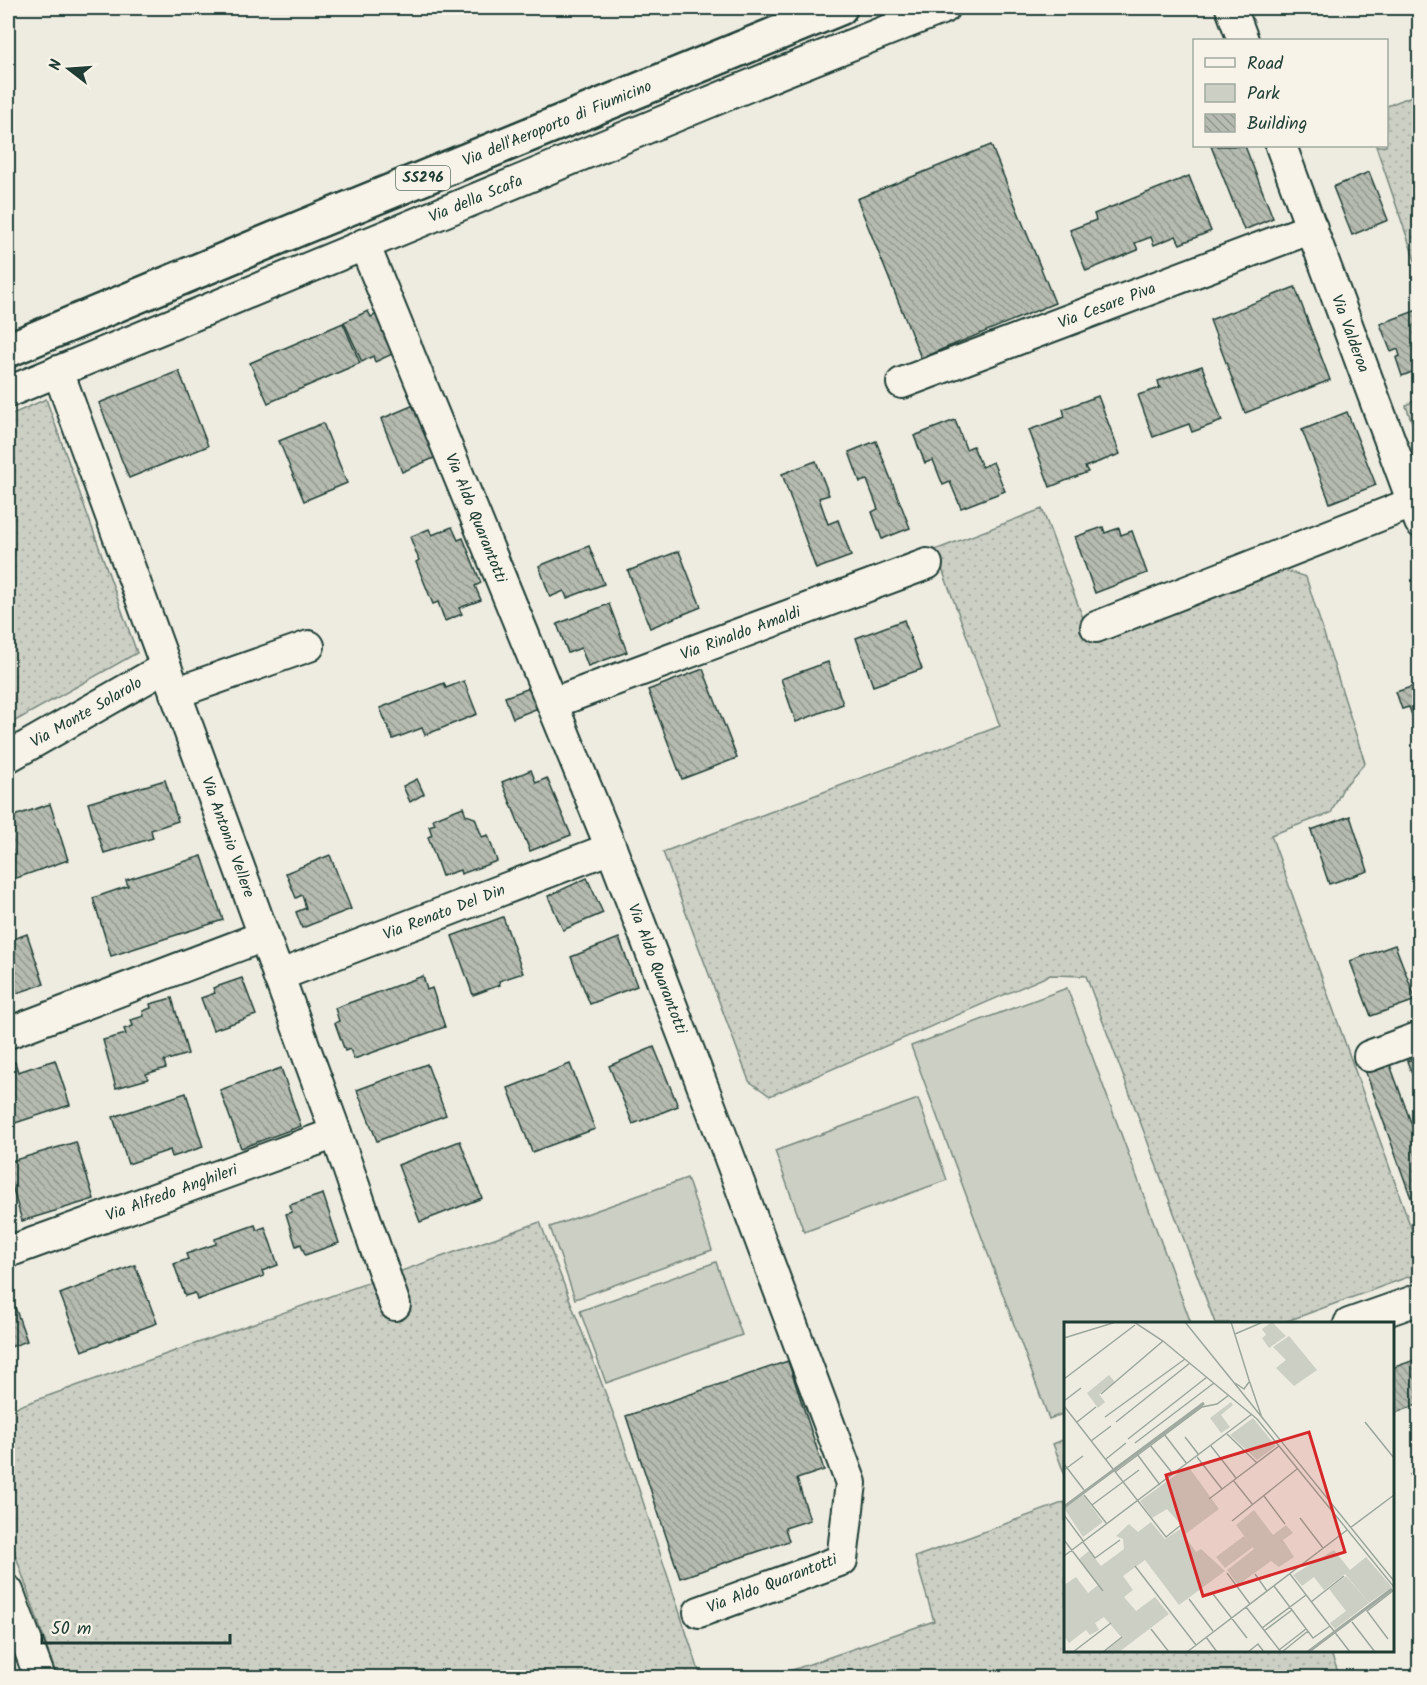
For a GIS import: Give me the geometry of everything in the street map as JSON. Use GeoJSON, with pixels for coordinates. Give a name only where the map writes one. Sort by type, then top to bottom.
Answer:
{"type":"FeatureCollection","features":[{"type":"Feature","properties":{"kind":"main road","name":"Via dell'Aeroporto di Fiumicino"},"geometry":{"type":"LineString","coordinates":[[8,350],[840,8]]}},
{"type":"Feature","properties":{"kind":"street","name":"Via della Scafa"},"geometry":{"type":"LineString","coordinates":[[8,392],[780,73],[944,8]]}},
{"type":"Feature","properties":{"kind":"street"},"geometry":{"type":"LineString","coordinates":[[1231,8],[1243,39]]}},
{"type":"Feature","properties":{"kind":"street","name":"Via Valderoa"},"geometry":{"type":"LineString","coordinates":[[1281,147],[1416,513]]}},
{"type":"Feature","properties":{"kind":"street","name":"Via Cesare Piva"},"geometry":{"type":"LineString","coordinates":[[902,383],[1312,228]]}},
{"type":"Feature","properties":{"kind":"street","name":"Via Aldo Quarantotti"},"geometry":{"type":"LineString","coordinates":[[364,244],[611,848],[851,1483],[842,1560],[699,1612]]}},
{"type":"Feature","properties":{"kind":"street","name":"Via Antonio Vellere"},"geometry":{"type":"LineString","coordinates":[[58,371],[336,1133],[395,1305]]}},
{"type":"Feature","properties":{"kind":"street"},"geometry":{"type":"LineString","coordinates":[[1096,627],[1416,513]]}},
{"type":"Feature","properties":{"kind":"street","name":"Via Rinaldo Amaldi"},"geometry":{"type":"LineString","coordinates":[[553,703],[927,564]]}},
{"type":"Feature","properties":{"kind":"street","name":"Via Monte Solarolo"},"geometry":{"type":"LineString","coordinates":[[8,757],[171,680],[309,646]]}},
{"type":"Feature","properties":{"kind":"street","name":"Via Renato Del Din"},"geometry":{"type":"LineString","coordinates":[[278,976],[611,848]]}},
{"type":"Feature","properties":{"kind":"street"},"geometry":{"type":"LineString","coordinates":[[8,1033],[264,936]]}},
{"type":"Feature","properties":{"kind":"street"},"geometry":{"type":"LineString","coordinates":[[1369,1056],[1419,1037]]}},
{"type":"Feature","properties":{"kind":"street","name":"Via Alfredo Anghileri"},"geometry":{"type":"LineString","coordinates":[[8,1252],[336,1133]]}},
{"type":"Feature","properties":{"kind":"street"},"geometry":{"type":"LineString","coordinates":[[1352,1322],[1419,1299]]}},
{"type":"Feature","properties":{"kind":"street"},"geometry":{"type":"LineString","coordinates":[[10,1603],[40,1677]]}},
{"type":"Feature","properties":{"kind":"green space"},"geometry":{"type":"Polygon","coordinates":[[[1420,93],[1419,272],[1376,147],[1388,147],[1388,106],[1420,93]]]}},
{"type":"Feature","properties":{"kind":"green space"},"geometry":{"type":"Polygon","coordinates":[[[1419,397],[1419,441],[1406,406],[1419,397]]]}},
{"type":"Feature","properties":{"kind":"green space"},"geometry":{"type":"Polygon","coordinates":[[[46,399],[137,653],[8,725],[8,416],[46,399]]]}},
{"type":"Feature","properties":{"kind":"green space"},"geometry":{"type":"Polygon","coordinates":[[[1042,509],[1092,642],[1284,570],[1306,577],[1365,763],[1343,788],[1331,813],[1271,835],[1419,1250],[1419,1273],[1285,1322],[1215,1322],[1086,976],[1050,975],[770,1096],[749,1081],[663,852],[1000,726],[935,550],[1042,509]]]}},
{"type":"Feature","properties":{"kind":"green space"},"geometry":{"type":"Polygon","coordinates":[[[1067,988],[1191,1322],[1064,1322],[1064,1413],[1049,1419],[911,1046],[1067,988]]]}},
{"type":"Feature","properties":{"kind":"green space"},"geometry":{"type":"Polygon","coordinates":[[[918,1099],[947,1180],[804,1232],[775,1151],[918,1099]]]}},
{"type":"Feature","properties":{"kind":"green space"},"geometry":{"type":"Polygon","coordinates":[[[687,1178],[712,1250],[575,1299],[550,1227],[687,1178]]]}},
{"type":"Feature","properties":{"kind":"green space"},"geometry":{"type":"Polygon","coordinates":[[[540,1222],[618,1426],[701,1677],[615,1678],[613,1674],[605,1678],[57,1677],[8,1533],[8,1410],[540,1222]]]}},
{"type":"Feature","properties":{"kind":"green space"},"geometry":{"type":"Polygon","coordinates":[[[716,1262],[742,1335],[606,1383],[580,1311],[716,1262]]]}},
{"type":"Feature","properties":{"kind":"green space"},"geometry":{"type":"Polygon","coordinates":[[[1064,1439],[1064,1472],[1053,1444],[1064,1439]]]}},
{"type":"Feature","properties":{"kind":"green space"},"geometry":{"type":"Polygon","coordinates":[[[1064,1502],[1064,1652],[1330,1652],[1340,1677],[772,1677],[934,1621],[915,1557],[1064,1502]]]}},
{"type":"Feature","properties":{"kind":"building"},"geometry":{"type":"Polygon","coordinates":[[[991,145],[1055,303],[921,358],[857,199],[991,145]]]}},
{"type":"Feature","properties":{"kind":"building"},"geometry":{"type":"Polygon","coordinates":[[[1211,147],[1245,147],[1273,218],[1244,230],[1211,147]]]}},
{"type":"Feature","properties":{"kind":"building"},"geometry":{"type":"Polygon","coordinates":[[[1369,172],[1388,220],[1352,235],[1333,187],[1369,172]]]}},
{"type":"Feature","properties":{"kind":"building"},"geometry":{"type":"Polygon","coordinates":[[[1189,176],[1211,231],[1180,244],[1176,236],[1154,245],[1151,237],[1135,243],[1138,250],[1086,271],[1070,230],[1096,220],[1094,214],[1189,176]]]}},
{"type":"Feature","properties":{"kind":"building"},"geometry":{"type":"Polygon","coordinates":[[[1295,287],[1330,380],[1245,413],[1210,320],[1295,287]]]}},
{"type":"Feature","properties":{"kind":"building"},"geometry":{"type":"Polygon","coordinates":[[[1420,309],[1420,369],[1402,376],[1396,358],[1400,356],[1398,349],[1391,352],[1380,324],[1420,309]]]}},
{"type":"Feature","properties":{"kind":"building"},"geometry":{"type":"Polygon","coordinates":[[[368,311],[371,317],[383,311],[401,350],[375,362],[373,356],[362,362],[344,322],[368,311]]]}},
{"type":"Feature","properties":{"kind":"building"},"geometry":{"type":"Polygon","coordinates":[[[343,323],[360,363],[268,403],[250,363],[343,323]]]}},
{"type":"Feature","properties":{"kind":"building"},"geometry":{"type":"Polygon","coordinates":[[[1202,366],[1222,421],[1192,432],[1189,424],[1153,437],[1138,395],[1160,388],[1158,381],[1202,366]]]}},
{"type":"Feature","properties":{"kind":"building"},"geometry":{"type":"Polygon","coordinates":[[[179,371],[208,446],[129,478],[99,403],[179,371]]]}},
{"type":"Feature","properties":{"kind":"building"},"geometry":{"type":"Polygon","coordinates":[[[1098,396],[1120,454],[1085,467],[1088,472],[1050,487],[1029,430],[1065,417],[1063,409],[1098,396]]]}},
{"type":"Feature","properties":{"kind":"building"},"geometry":{"type":"Polygon","coordinates":[[[421,402],[443,454],[402,472],[381,419],[421,402]]]}},
{"type":"Feature","properties":{"kind":"building"},"geometry":{"type":"Polygon","coordinates":[[[1347,412],[1376,485],[1330,503],[1302,430],[1347,412]]]}},
{"type":"Feature","properties":{"kind":"building"},"geometry":{"type":"Polygon","coordinates":[[[955,420],[966,449],[973,446],[982,467],[993,462],[1005,491],[961,508],[950,482],[943,485],[933,460],[925,463],[914,436],[955,420]]]}},
{"type":"Feature","properties":{"kind":"building"},"geometry":{"type":"Polygon","coordinates":[[[323,423],[347,483],[304,501],[279,441],[323,423]]]}},
{"type":"Feature","properties":{"kind":"building"},"geometry":{"type":"Polygon","coordinates":[[[876,441],[910,528],[882,539],[872,512],[878,509],[867,480],[860,482],[849,452],[876,441]]]}},
{"type":"Feature","properties":{"kind":"building"},"geometry":{"type":"Polygon","coordinates":[[[816,461],[829,495],[819,498],[828,524],[838,520],[851,556],[816,569],[782,474],[816,461]]]}},
{"type":"Feature","properties":{"kind":"building"},"geometry":{"type":"Polygon","coordinates":[[[452,527],[458,540],[463,538],[481,583],[475,586],[481,600],[459,608],[462,614],[445,621],[438,602],[433,604],[416,562],[419,560],[410,537],[429,529],[432,535],[452,527]]]}},
{"type":"Feature","properties":{"kind":"building"},"geometry":{"type":"Polygon","coordinates":[[[1103,527],[1105,533],[1119,528],[1121,535],[1132,531],[1147,573],[1095,593],[1075,537],[1103,527]]]}},
{"type":"Feature","properties":{"kind":"building"},"geometry":{"type":"Polygon","coordinates":[[[589,546],[604,584],[567,598],[564,591],[550,597],[539,566],[589,546]]]}},
{"type":"Feature","properties":{"kind":"building"},"geometry":{"type":"Polygon","coordinates":[[[679,551],[701,607],[650,628],[628,571],[679,551]]]}},
{"type":"Feature","properties":{"kind":"building"},"geometry":{"type":"Polygon","coordinates":[[[609,604],[627,652],[588,666],[581,648],[568,653],[557,624],[609,604]]]}},
{"type":"Feature","properties":{"kind":"building"},"geometry":{"type":"Polygon","coordinates":[[[904,620],[922,669],[873,686],[856,638],[904,620]]]}},
{"type":"Feature","properties":{"kind":"building"},"geometry":{"type":"Polygon","coordinates":[[[828,662],[843,704],[796,722],[781,679],[828,662]]]}},
{"type":"Feature","properties":{"kind":"building"},"geometry":{"type":"Polygon","coordinates":[[[703,669],[737,758],[682,779],[648,690],[703,669]]]}},
{"type":"Feature","properties":{"kind":"building"},"geometry":{"type":"Polygon","coordinates":[[[464,681],[477,714],[425,735],[422,728],[393,739],[380,708],[444,683],[446,688],[464,681]]]}},
{"type":"Feature","properties":{"kind":"building"},"geometry":{"type":"Polygon","coordinates":[[[1420,684],[1420,724],[1416,726],[1409,707],[1402,709],[1396,692],[1420,684]]]}},
{"type":"Feature","properties":{"kind":"building"},"geometry":{"type":"Polygon","coordinates":[[[530,688],[538,708],[513,718],[505,697],[530,688]]]}},
{"type":"Feature","properties":{"kind":"building"},"geometry":{"type":"Polygon","coordinates":[[[531,770],[536,783],[547,778],[571,835],[530,851],[502,782],[531,770]]]}},
{"type":"Feature","properties":{"kind":"building"},"geometry":{"type":"Polygon","coordinates":[[[417,779],[424,794],[410,802],[403,786],[417,779]]]}},
{"type":"Feature","properties":{"kind":"building"},"geometry":{"type":"Polygon","coordinates":[[[165,780],[178,821],[151,830],[153,838],[104,853],[88,803],[165,780]]]}},
{"type":"Feature","properties":{"kind":"building"},"geometry":{"type":"Polygon","coordinates":[[[50,804],[68,860],[8,881],[8,818],[50,804]]]}},
{"type":"Feature","properties":{"kind":"building"},"geometry":{"type":"Polygon","coordinates":[[[463,807],[466,815],[475,818],[482,837],[488,835],[497,861],[461,874],[460,870],[442,876],[428,837],[432,835],[429,826],[435,824],[433,819],[463,807]]]}},
{"type":"Feature","properties":{"kind":"building"},"geometry":{"type":"Polygon","coordinates":[[[1350,816],[1368,871],[1329,884],[1311,830],[1350,816]]]}},
{"type":"Feature","properties":{"kind":"building"},"geometry":{"type":"Polygon","coordinates":[[[330,855],[351,909],[302,928],[296,912],[306,908],[302,895],[296,898],[286,873],[330,855]]]}},
{"type":"Feature","properties":{"kind":"building"},"geometry":{"type":"Polygon","coordinates":[[[202,856],[223,920],[111,956],[93,898],[128,886],[126,880],[202,856]]]}},
{"type":"Feature","properties":{"kind":"building"},"geometry":{"type":"Polygon","coordinates":[[[587,878],[603,913],[563,930],[548,896],[587,878]]]}},
{"type":"Feature","properties":{"kind":"building"},"geometry":{"type":"Polygon","coordinates":[[[503,917],[523,973],[499,981],[500,985],[473,995],[452,936],[503,917]]]}},
{"type":"Feature","properties":{"kind":"building"},"geometry":{"type":"Polygon","coordinates":[[[27,934],[44,984],[8,996],[8,941],[27,934]]]}},
{"type":"Feature","properties":{"kind":"building"},"geometry":{"type":"Polygon","coordinates":[[[619,938],[637,986],[590,1004],[571,957],[619,938]]]}},
{"type":"Feature","properties":{"kind":"building"},"geometry":{"type":"Polygon","coordinates":[[[1395,945],[1416,1000],[1371,1016],[1350,961],[1395,945]]]}},
{"type":"Feature","properties":{"kind":"building"},"geometry":{"type":"Polygon","coordinates":[[[423,976],[427,990],[432,988],[445,1027],[354,1059],[350,1049],[345,1051],[335,1023],[339,1021],[335,1008],[423,976]]]}},
{"type":"Feature","properties":{"kind":"building"},"geometry":{"type":"Polygon","coordinates":[[[242,978],[256,1015],[213,1030],[201,998],[215,993],[213,988],[242,978]]]}},
{"type":"Feature","properties":{"kind":"building"},"geometry":{"type":"Polygon","coordinates":[[[172,998],[188,1054],[164,1061],[166,1068],[146,1074],[148,1079],[116,1088],[103,1040],[126,1034],[124,1029],[133,1026],[131,1020],[144,1016],[143,1011],[151,1008],[150,1004],[172,998]]]}},
{"type":"Feature","properties":{"kind":"building"},"geometry":{"type":"Polygon","coordinates":[[[654,1047],[678,1106],[633,1124],[609,1066],[654,1047]]]}},
{"type":"Feature","properties":{"kind":"building"},"geometry":{"type":"Polygon","coordinates":[[[1420,1057],[1420,1095],[1407,1061],[1420,1057]]]}},
{"type":"Feature","properties":{"kind":"building"},"geometry":{"type":"Polygon","coordinates":[[[55,1060],[70,1105],[9,1125],[8,1064],[15,1062],[18,1072],[55,1060]]]}},
{"type":"Feature","properties":{"kind":"building"},"geometry":{"type":"Polygon","coordinates":[[[1389,1062],[1413,1128],[1420,1126],[1420,1223],[1365,1070],[1389,1062]]]}},
{"type":"Feature","properties":{"kind":"building"},"geometry":{"type":"Polygon","coordinates":[[[427,1064],[446,1115],[377,1141],[357,1090],[427,1064]]]}},
{"type":"Feature","properties":{"kind":"building"},"geometry":{"type":"Polygon","coordinates":[[[570,1064],[595,1129],[532,1152],[508,1088],[570,1064]]]}},
{"type":"Feature","properties":{"kind":"building"},"geometry":{"type":"Polygon","coordinates":[[[281,1068],[301,1126],[241,1148],[220,1090],[281,1068]]]}},
{"type":"Feature","properties":{"kind":"building"},"geometry":{"type":"Polygon","coordinates":[[[186,1093],[203,1147],[172,1157],[170,1150],[128,1164],[113,1117],[186,1093]]]}},
{"type":"Feature","properties":{"kind":"building"},"geometry":{"type":"Polygon","coordinates":[[[460,1141],[482,1198],[420,1222],[398,1165],[460,1141]]]}},
{"type":"Feature","properties":{"kind":"building"},"geometry":{"type":"Polygon","coordinates":[[[76,1142],[94,1199],[22,1221],[8,1172],[8,1162],[76,1142]]]}},
{"type":"Feature","properties":{"kind":"building"},"geometry":{"type":"Polygon","coordinates":[[[323,1194],[339,1243],[305,1255],[301,1244],[296,1246],[286,1214],[292,1212],[290,1205],[323,1194]]]}},
{"type":"Feature","properties":{"kind":"building"},"geometry":{"type":"Polygon","coordinates":[[[255,1225],[257,1230],[265,1227],[278,1265],[262,1271],[264,1276],[197,1300],[195,1293],[185,1296],[174,1264],[188,1259],[186,1254],[216,1244],[215,1239],[255,1225]]]}},
{"type":"Feature","properties":{"kind":"building"},"geometry":{"type":"Polygon","coordinates":[[[135,1265],[157,1323],[82,1351],[60,1294],[135,1265]]]}},
{"type":"Feature","properties":{"kind":"building"},"geometry":{"type":"Polygon","coordinates":[[[8,1290],[27,1341],[8,1348],[8,1290]]]}},
{"type":"Feature","properties":{"kind":"building"},"geometry":{"type":"Polygon","coordinates":[[[1420,1358],[1420,1404],[1394,1413],[1394,1367],[1420,1358]]]}},
{"type":"Feature","properties":{"kind":"building"},"geometry":{"type":"Polygon","coordinates":[[[788,1361],[824,1470],[797,1479],[810,1520],[785,1528],[789,1541],[680,1578],[626,1416],[788,1361]]]}},
{"type":"Feature","properties":{"kind":"building"},"geometry":{"type":"Polygon","coordinates":[[[1420,1472],[1420,1500],[1410,1475],[1420,1472]]]}}]}
